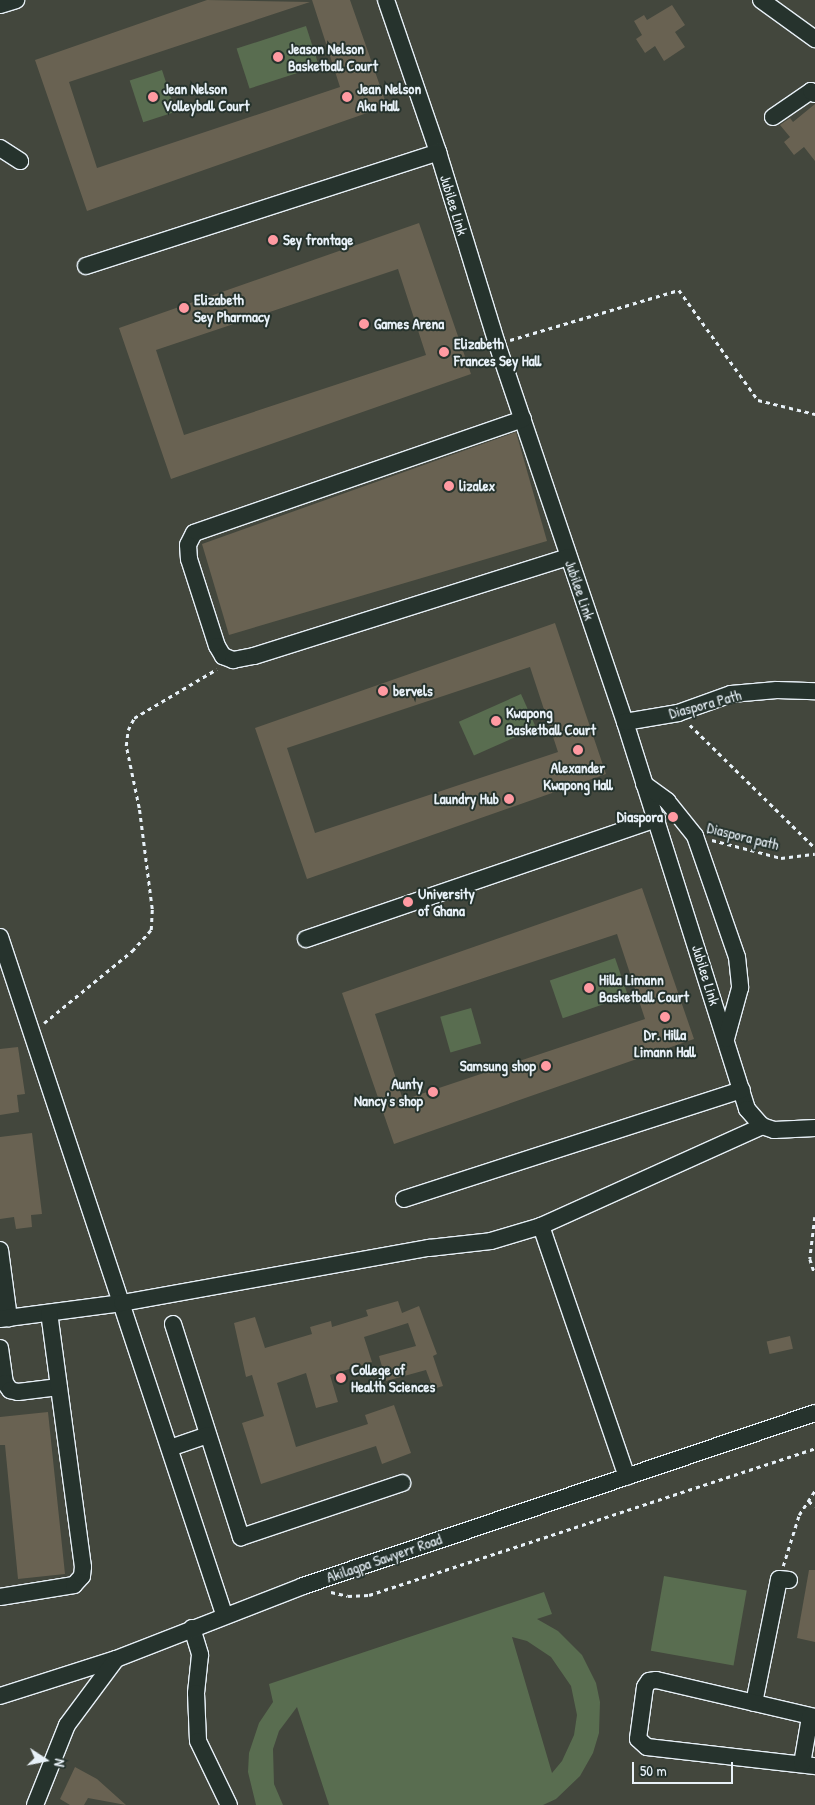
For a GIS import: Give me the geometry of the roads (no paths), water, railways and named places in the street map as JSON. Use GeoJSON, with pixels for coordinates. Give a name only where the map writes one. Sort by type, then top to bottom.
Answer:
{"type":"FeatureCollection","features":[{"type":"Feature","properties":{"kind":"street"},"geometry":{"type":"LineString","coordinates":[[0,5],[16,0]]}},
{"type":"Feature","properties":{"kind":"street","name":"Jubilee Link"},"geometry":{"type":"LineString","coordinates":[[386,0],[438,152],[496,344],[626,722],[748,1109],[762,1126]]}},
{"type":"Feature","properties":{"kind":"street"},"geometry":{"type":"LineString","coordinates":[[765,1],[815,39]]}},
{"type":"Feature","properties":{"kind":"street"},"geometry":{"type":"LineString","coordinates":[[773,117],[811,91],[815,94]]}},
{"type":"Feature","properties":{"kind":"street"},"geometry":{"type":"LineString","coordinates":[[0,148],[20,161]]}},
{"type":"Feature","properties":{"kind":"street"},"geometry":{"type":"LineString","coordinates":[[86,266],[438,152]]}},
{"type":"Feature","properties":{"kind":"street"},"geometry":{"type":"LineString","coordinates":[[523,419],[194,533],[188,545],[189,559],[217,646],[223,656],[234,660],[568,556]]}},
{"type":"Feature","properties":{"kind":"street","name":"Diaspora Path"},"geometry":{"type":"LineString","coordinates":[[626,722],[678,713],[731,694],[777,690],[815,691]]}},
{"type":"Feature","properties":{"kind":"street"},"geometry":{"type":"LineString","coordinates":[[644,784],[667,801],[694,836],[740,974],[737,1003],[726,1039]]}},
{"type":"Feature","properties":{"kind":"street"},"geometry":{"type":"LineString","coordinates":[[306,939],[657,819]]}},
{"type":"Feature","properties":{"kind":"street"},"geometry":{"type":"LineString","coordinates":[[0,937],[4,960],[32,1033],[224,1614]]}},
{"type":"Feature","properties":{"kind":"street"},"geometry":{"type":"LineString","coordinates":[[404,1199],[742,1090]]}},
{"type":"Feature","properties":{"kind":"street"},"geometry":{"type":"LineString","coordinates":[[0,1250],[4,1319],[122,1303],[429,1248],[491,1242],[541,1226],[762,1126],[784,1130],[815,1128]]}},
{"type":"Feature","properties":{"kind":"street"},"geometry":{"type":"LineString","coordinates":[[541,1226],[627,1477]]}},
{"type":"Feature","properties":{"kind":"street"},"geometry":{"type":"LineString","coordinates":[[0,1597],[74,1586],[82,1576],[83,1567],[49,1313]]}},
{"type":"Feature","properties":{"kind":"street"},"geometry":{"type":"LineString","coordinates":[[173,1324],[241,1537],[402,1483]]}},
{"type":"Feature","properties":{"kind":"street"},"geometry":{"type":"LineString","coordinates":[[0,1348],[5,1383],[10,1390],[18,1392],[59,1387]]}},
{"type":"Feature","properties":{"kind":"street","name":"Akilagpa Sawyerr Road"},"geometry":{"type":"LineString","coordinates":[[0,1696],[116,1659],[224,1614],[303,1586],[815,1413]]}},
{"type":"Feature","properties":{"kind":"street"},"geometry":{"type":"LineString","coordinates":[[170,1448],[208,1435]]}},
{"type":"Feature","properties":{"kind":"street"},"geometry":{"type":"LineString","coordinates":[[754,1703],[784,1579]]}},
{"type":"Feature","properties":{"kind":"street"},"geometry":{"type":"LineString","coordinates":[[192,1628],[200,1655],[196,1693],[198,1740],[229,1805]]}},
{"type":"Feature","properties":{"kind":"street"},"geometry":{"type":"LineString","coordinates":[[35,1805],[67,1725],[116,1659]]}},
{"type":"Feature","properties":{"kind":"street"},"geometry":{"type":"LineString","coordinates":[[650,1681],[813,1717],[809,1765],[647,1747],[638,1739],[645,1687],[650,1681]]}},
{"type":"Feature","properties":{"kind":"place","name":"Jeason Nelson Basketball Court"},"geometry":{"type":"Point","coordinates":[278,57]}},
{"type":"Feature","properties":{"kind":"place","name":"Jean Nelson Volleyball Court"},"geometry":{"type":"Point","coordinates":[153,97]}},
{"type":"Feature","properties":{"kind":"place","name":"Jean Nelson Aka Hall"},"geometry":{"type":"Point","coordinates":[347,97]}},
{"type":"Feature","properties":{"kind":"place","name":"Sey frontage"},"geometry":{"type":"Point","coordinates":[273,240]}},
{"type":"Feature","properties":{"kind":"place","name":"Elizabeth Sey Pharmacy"},"geometry":{"type":"Point","coordinates":[184,308]}},
{"type":"Feature","properties":{"kind":"place","name":"Games Arena"},"geometry":{"type":"Point","coordinates":[364,324]}},
{"type":"Feature","properties":{"kind":"place","name":"Elizabeth Frances Sey Hall"},"geometry":{"type":"Point","coordinates":[444,352]}},
{"type":"Feature","properties":{"kind":"place","name":"lizalex"},"geometry":{"type":"Point","coordinates":[449,486]}},
{"type":"Feature","properties":{"kind":"place","name":"bervels"},"geometry":{"type":"Point","coordinates":[383,691]}},
{"type":"Feature","properties":{"kind":"place","name":"Kwapong Basketball Court"},"geometry":{"type":"Point","coordinates":[496,721]}},
{"type":"Feature","properties":{"kind":"place","name":"Alexander Kwapong Hall"},"geometry":{"type":"Point","coordinates":[578,750]}},
{"type":"Feature","properties":{"kind":"place","name":"Laundry Hub"},"geometry":{"type":"Point","coordinates":[509,799]}},
{"type":"Feature","properties":{"kind":"place","name":"Diaspora"},"geometry":{"type":"Point","coordinates":[673,817]}},
{"type":"Feature","properties":{"kind":"place","name":"University of Ghana"},"geometry":{"type":"Point","coordinates":[408,902]}},
{"type":"Feature","properties":{"kind":"place","name":"Hilla Limann Basketball Court"},"geometry":{"type":"Point","coordinates":[589,988]}},
{"type":"Feature","properties":{"kind":"place","name":"Dr. Hilla Limann Hall"},"geometry":{"type":"Point","coordinates":[665,1017]}},
{"type":"Feature","properties":{"kind":"place","name":"Samsung shop"},"geometry":{"type":"Point","coordinates":[546,1066]}},
{"type":"Feature","properties":{"kind":"place","name":"Aunty Nancy's shop"},"geometry":{"type":"Point","coordinates":[433,1092]}},
{"type":"Feature","properties":{"kind":"place","name":"College of Health Sciences"},"geometry":{"type":"Point","coordinates":[341,1378]}}]}
